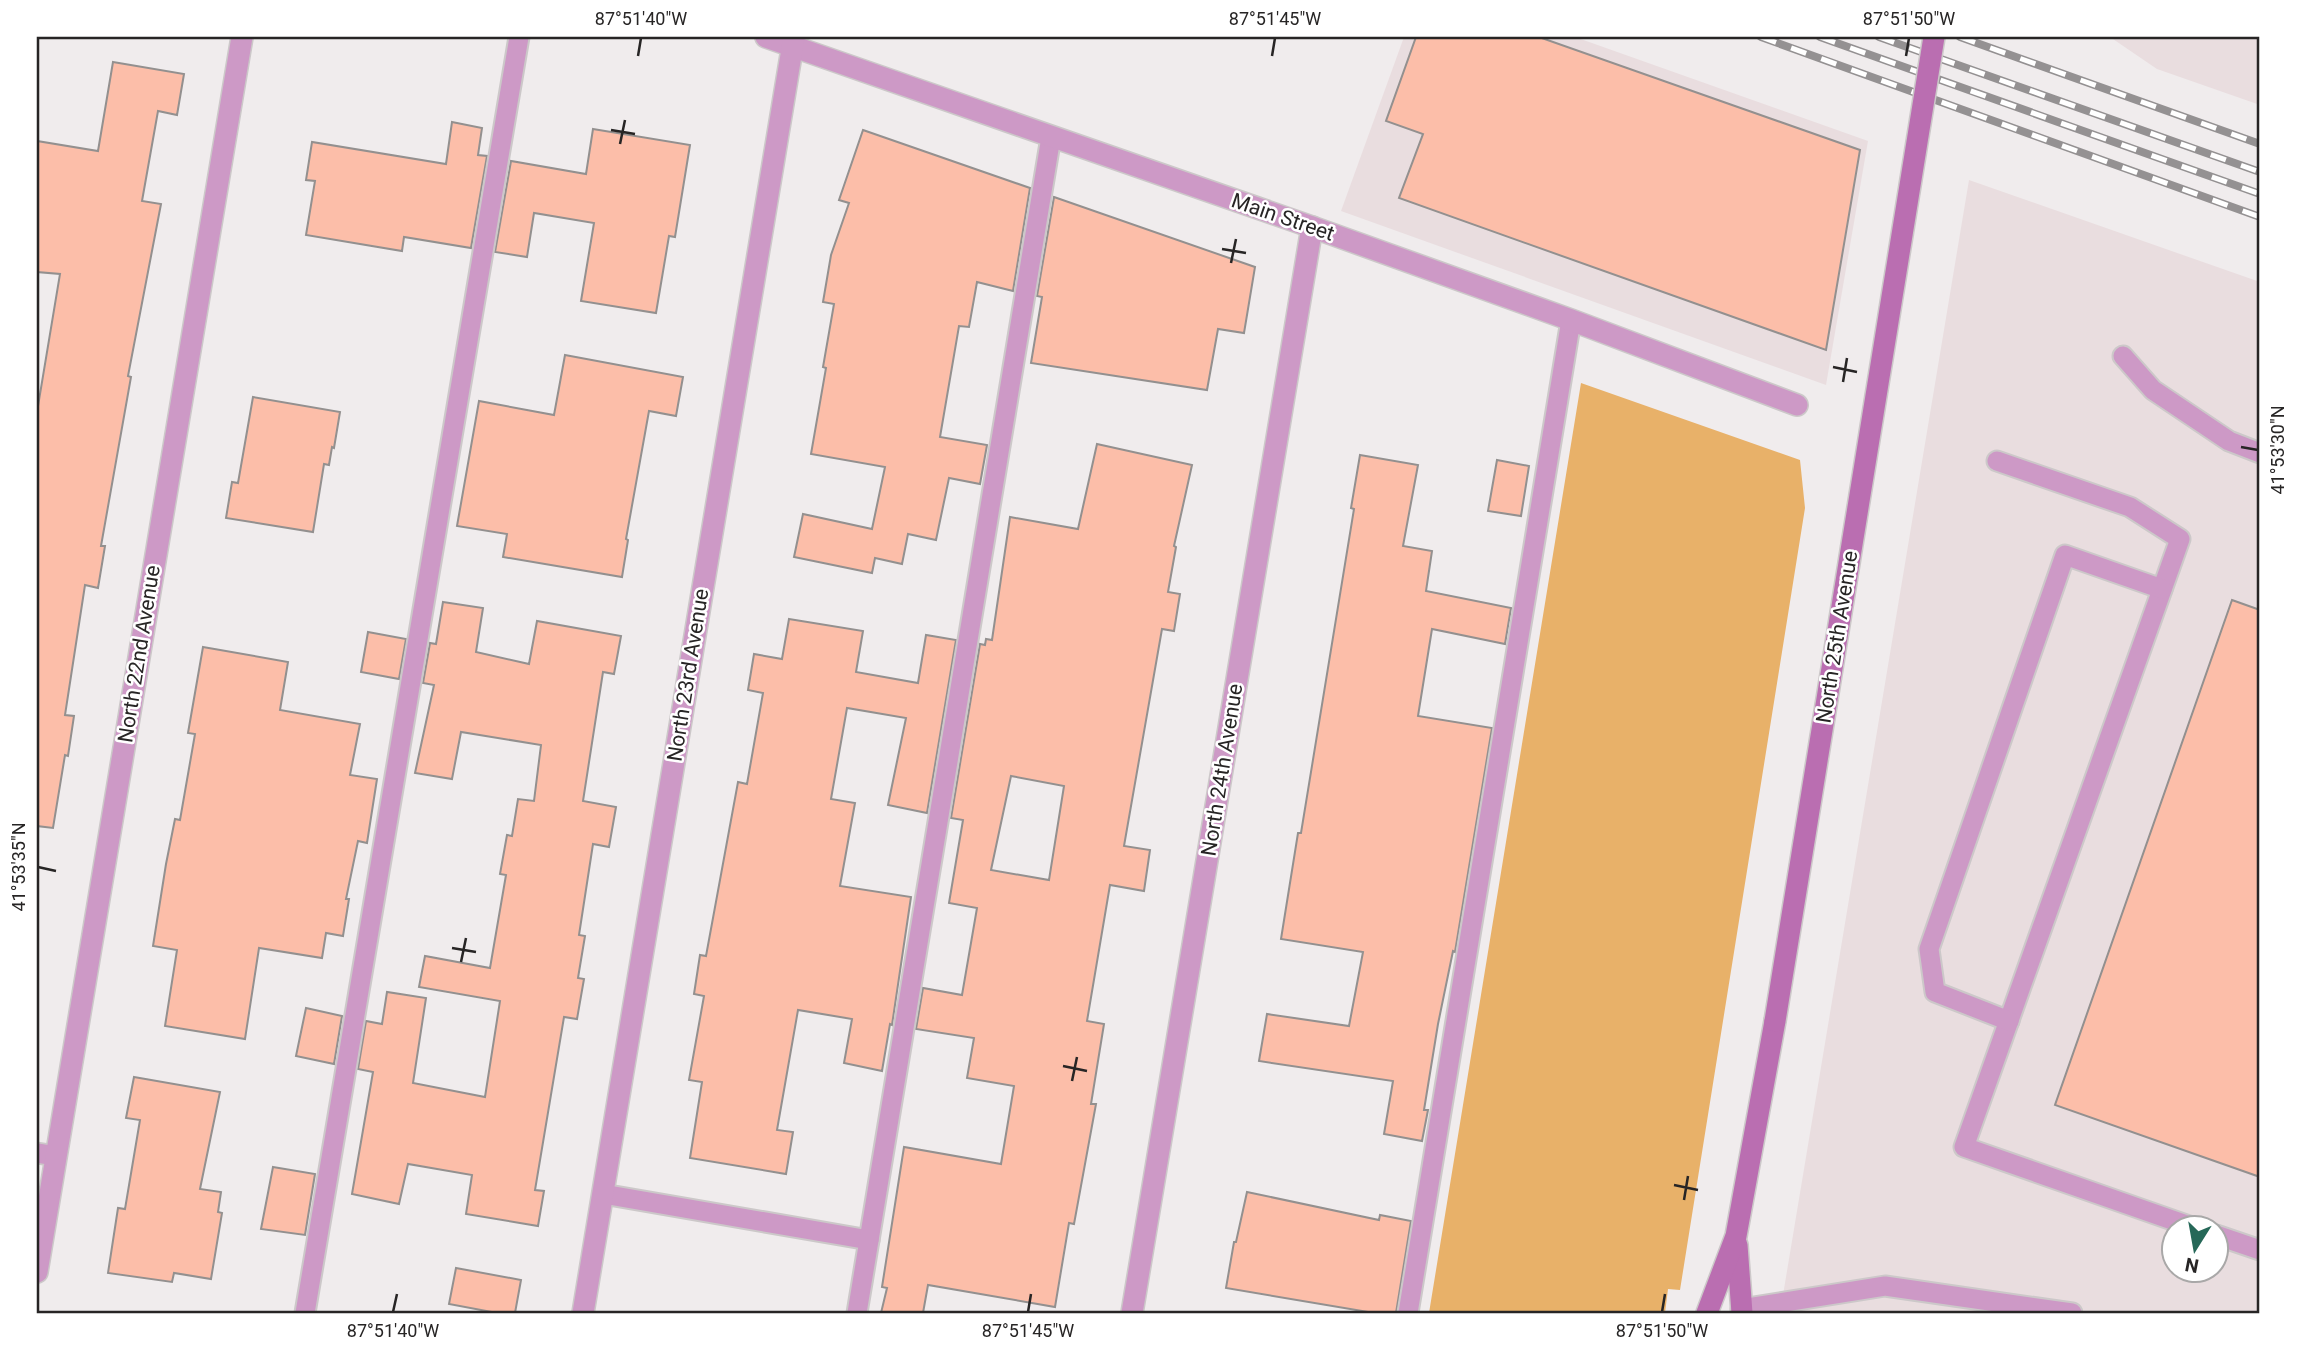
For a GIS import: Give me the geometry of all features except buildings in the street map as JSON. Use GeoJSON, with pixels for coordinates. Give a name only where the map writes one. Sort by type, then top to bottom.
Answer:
{"type":"FeatureCollection","features":[{"type":"Feature","properties":{"kind":"main road","name":"North 25th Avenue"},"geometry":{"type":"LineString","coordinates":[[1707,1313],[1736,1236],[1775,1021],[1934,37]]}},
{"type":"Feature","properties":{"kind":"main road","name":"North 25th Avenue"},"geometry":{"type":"LineString","coordinates":[[1736,1236],[1742,1311]]}},
{"type":"Feature","properties":{"kind":"street","name":"North 22nd Avenue"},"geometry":{"type":"LineString","coordinates":[[37,1272],[46,1154],[242,37]]}},
{"type":"Feature","properties":{"kind":"street","name":"Main Street"},"geometry":{"type":"LineString","coordinates":[[766,37],[793,41],[1051,137],[1571,320],[1797,405]]}},
{"type":"Feature","properties":{"kind":"street","name":"North 23rd Avenue"},"geometry":{"type":"LineString","coordinates":[[583,1313],[793,41]]}},
{"type":"Feature","properties":{"kind":"street","name":"North 24th Avenue"},"geometry":{"type":"LineString","coordinates":[[1132,1313],[1312,227]]}},
{"type":"Feature","properties":{"kind":"lane"},"geometry":{"type":"LineString","coordinates":[[305,1313],[519,37]]}},
{"type":"Feature","properties":{"kind":"lane"},"geometry":{"type":"LineString","coordinates":[[857,1313],[1051,137]]}},
{"type":"Feature","properties":{"kind":"lane"},"geometry":{"type":"LineString","coordinates":[[1408,1313],[1571,320]]}},
{"type":"Feature","properties":{"kind":"lane"},"geometry":{"type":"LineString","coordinates":[[2123,356],[2153,390],[2229,442],[2260,453]]}},
{"type":"Feature","properties":{"kind":"lane"},"geometry":{"type":"LineString","coordinates":[[1997,461],[2130,507],[2180,539],[1964,1147],[2160,1215]]}},
{"type":"Feature","properties":{"kind":"lane"},"geometry":{"type":"LineString","coordinates":[[2009,1021],[1935,992],[1929,949],[2065,555],[2162,589]]}},
{"type":"Feature","properties":{"kind":"lane"},"geometry":{"type":"LineString","coordinates":[[603,1194],[869,1240]]}},
{"type":"Feature","properties":{"kind":"lane"},"geometry":{"type":"LineString","coordinates":[[2230,1240],[2260,1250]]}},
{"type":"Feature","properties":{"kind":"lane"},"geometry":{"type":"LineString","coordinates":[[1742,1311],[1885,1286],[2072,1313]]}},
{"type":"Feature","properties":{"kind":"shaded area"},"geometry":{"type":"Polygon","coordinates":[[[1404,37],[1575,37],[1868,141],[1826,385],[1341,211],[1404,37]]]}},
{"type":"Feature","properties":{"kind":"shaded area"},"geometry":{"type":"Polygon","coordinates":[[[2110,37],[2260,37],[2260,105],[2157,69],[2110,37]]]}},
{"type":"Feature","properties":{"kind":"shaded area"},"geometry":{"type":"Polygon","coordinates":[[[1969,180],[2260,282],[2260,1313],[1780,1313],[1969,180]]]}},
{"type":"Feature","properties":{"kind":"shaded area"},"geometry":{"type":"Polygon","coordinates":[[[1581,383],[1800,460],[1805,508],[1680,1290],[1668,1289],[1665,1313],[1429,1313],[1581,383]]]}},
{"type":"Feature","properties":{"kind":"railway"},"geometry":{"type":"LineString","coordinates":[[1761,37],[2260,217]]}},
{"type":"Feature","properties":{"kind":"railway"},"geometry":{"type":"LineString","coordinates":[[1820,37],[2260,194]]}},
{"type":"Feature","properties":{"kind":"railway"},"geometry":{"type":"LineString","coordinates":[[1879,37],[2260,172]]}},
{"type":"Feature","properties":{"kind":"railway"},"geometry":{"type":"LineString","coordinates":[[1960,37],[2260,144]]}}]}
